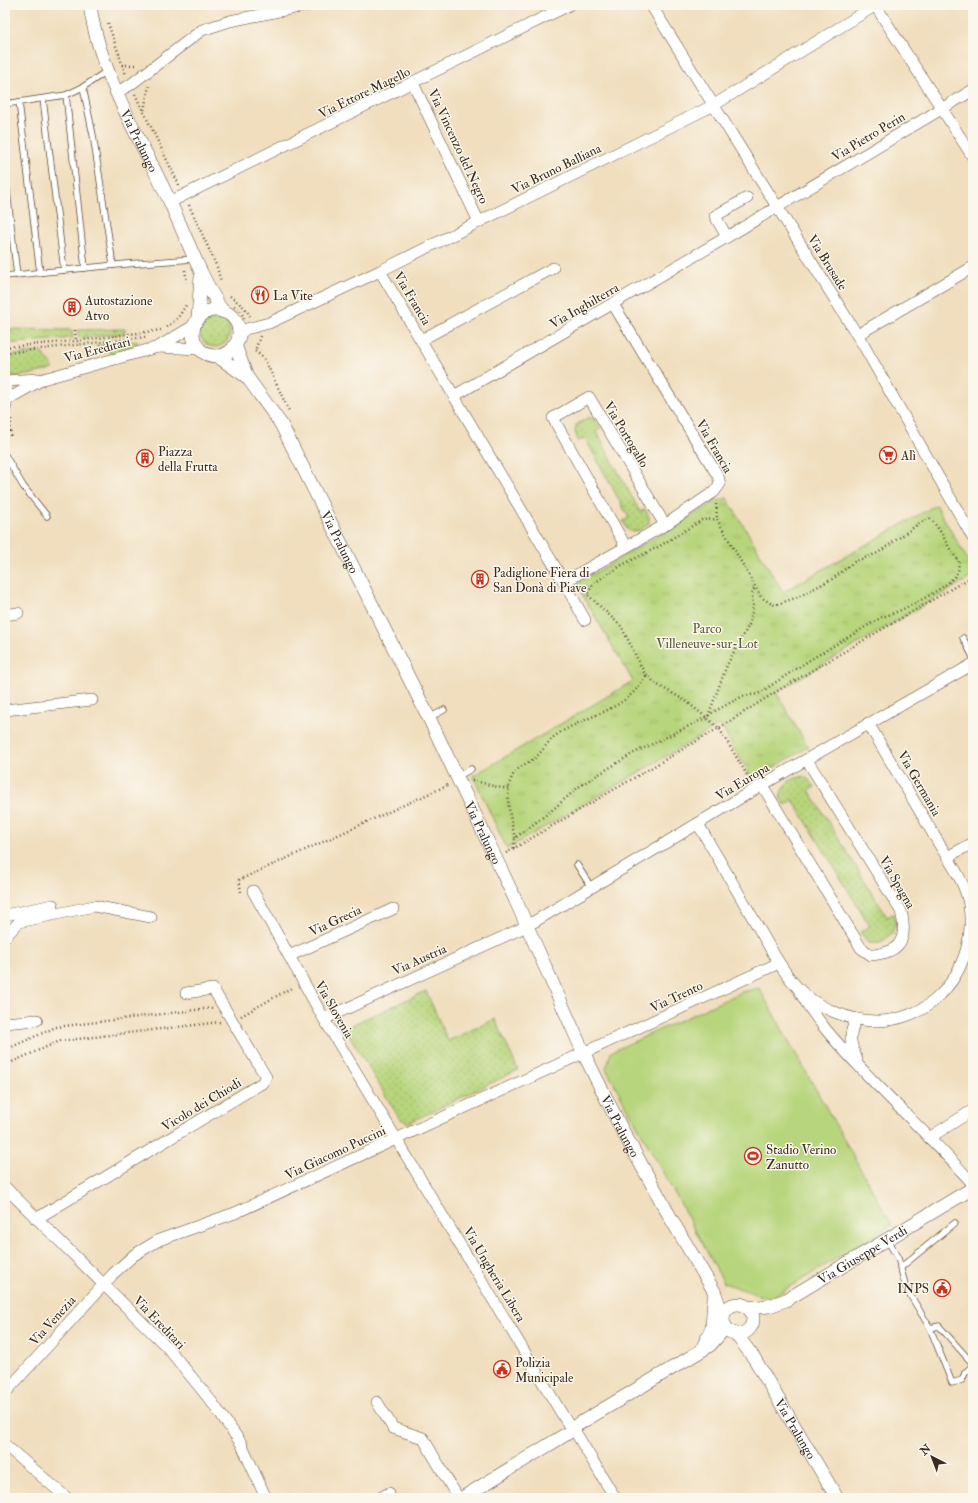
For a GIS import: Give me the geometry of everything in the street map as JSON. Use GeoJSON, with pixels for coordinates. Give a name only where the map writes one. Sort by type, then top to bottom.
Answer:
{"type":"FeatureCollection","features":[{"type":"Feature","properties":{"kind":"street","name":"Via Pralungo"},"geometry":{"type":"LineString","coordinates":[[90,5],[98,45],[107,71],[170,202],[211,294],[223,312],[234,320],[238,327],[237,340],[247,377]]}},
{"type":"Feature","properties":{"kind":"street"},"geometry":{"type":"LineString","coordinates":[[117,92],[130,85],[195,35],[211,26],[309,5]]}},
{"type":"Feature","properties":{"kind":"street","name":"Via Ettore Magello"},"geometry":{"type":"LineString","coordinates":[[170,202],[185,196],[569,5]]}},
{"type":"Feature","properties":{"kind":"street","name":"Via Brusade"},"geometry":{"type":"LineString","coordinates":[[651,5],[857,335],[973,538]]}},
{"type":"Feature","properties":{"kind":"street"},"geometry":{"type":"LineString","coordinates":[[875,5],[973,157]]}},
{"type":"Feature","properties":{"kind":"street","name":"Via Bruno Balliana"},"geometry":{"type":"LineString","coordinates":[[237,340],[246,329],[269,323],[380,271],[714,105],[875,5]]}},
{"type":"Feature","properties":{"kind":"street","name":"Via Vincenzo del Negro"},"geometry":{"type":"LineString","coordinates":[[413,83],[479,222]]}},
{"type":"Feature","properties":{"kind":"street","name":"Via Pietro Perin"},"geometry":{"type":"LineString","coordinates":[[776,207],[973,90]]}},
{"type":"Feature","properties":{"kind":"street"},"geometry":{"type":"LineString","coordinates":[[728,237],[716,216],[747,198]]}},
{"type":"Feature","properties":{"kind":"street","name":"Via Inghilterra"},"geometry":{"type":"LineString","coordinates":[[454,396],[614,304],[776,207]]}},
{"type":"Feature","properties":{"kind":"street"},"geometry":{"type":"LineString","coordinates":[[857,335],[973,267]]}},
{"type":"Feature","properties":{"kind":"street","name":"Via Francia"},"geometry":{"type":"LineString","coordinates":[[421,340],[553,268]]}},
{"type":"Feature","properties":{"kind":"street","name":"Via Francia"},"geometry":{"type":"LineString","coordinates":[[380,271],[585,620]]}},
{"type":"Feature","properties":{"kind":"street","name":"Via Pralungo"},"geometry":{"type":"LineString","coordinates":[[201,272],[193,339],[199,349],[206,354],[217,356],[247,377],[281,424],[429,718],[496,858],[584,1054],[655,1190],[714,1291]]}},
{"type":"Feature","properties":{"kind":"street","name":"Via Francia"},"geometry":{"type":"LineString","coordinates":[[564,582],[665,525],[714,492],[720,484],[718,476],[614,304]]}},
{"type":"Feature","properties":{"kind":"street"},"geometry":{"type":"LineString","coordinates":[[196,322],[210,312],[223,312]]}},
{"type":"Feature","properties":{"kind":"street","name":"Via Ereditari"},"geometry":{"type":"LineString","coordinates":[[158,347],[196,322]]}},
{"type":"Feature","properties":{"kind":"street"},"geometry":{"type":"LineString","coordinates":[[217,356],[226,353],[237,340]]}},
{"type":"Feature","properties":{"kind":"street","name":"Via Ereditari"},"geometry":{"type":"LineString","coordinates":[[5,381],[43,378],[158,347],[199,349]]}},
{"type":"Feature","properties":{"kind":"street","name":"Via Ereditari"},"geometry":{"type":"LineString","coordinates":[[8,408],[43,378]]}},
{"type":"Feature","properties":{"kind":"street"},"geometry":{"type":"LineString","coordinates":[[5,386],[8,408]]}},
{"type":"Feature","properties":{"kind":"street","name":"Via Portogallo"},"geometry":{"type":"LineString","coordinates":[[626,547],[553,418],[588,396],[665,525]]}},
{"type":"Feature","properties":{"kind":"street"},"geometry":{"type":"LineString","coordinates":[[5,615],[18,613]]}},
{"type":"Feature","properties":{"kind":"street","name":"Via Europa"},"geometry":{"type":"LineString","coordinates":[[527,926],[762,785],[973,664]]}},
{"type":"Feature","properties":{"kind":"street"},"geometry":{"type":"LineString","coordinates":[[5,710],[92,700]]}},
{"type":"Feature","properties":{"kind":"street","name":"Via Germania"},"geometry":{"type":"LineString","coordinates":[[856,1019],[890,1020],[914,1012],[931,1004],[939,997],[954,978],[967,951],[971,914],[962,884],[868,724]]}},
{"type":"Feature","properties":{"kind":"street","name":"Via Spagna"},"geometry":{"type":"LineString","coordinates":[[762,785],[861,948],[871,955],[891,951],[900,941],[905,929],[901,911],[807,760]]}},
{"type":"Feature","properties":{"kind":"street"},"geometry":{"type":"LineString","coordinates":[[698,824],[779,963],[798,988],[812,1013],[823,1028],[973,1184]]}},
{"type":"Feature","properties":{"kind":"street"},"geometry":{"type":"LineString","coordinates":[[947,857],[973,843]]}},
{"type":"Feature","properties":{"kind":"street","name":"Via Slovenia"},"geometry":{"type":"LineString","coordinates":[[249,894],[289,956],[324,1019],[397,1139]]}},
{"type":"Feature","properties":{"kind":"street"},"geometry":{"type":"LineString","coordinates":[[5,915],[53,906]]}},
{"type":"Feature","properties":{"kind":"street"},"geometry":{"type":"LineString","coordinates":[[5,937],[19,922],[94,906],[151,917]]}},
{"type":"Feature","properties":{"kind":"street","name":"Via Grecia"},"geometry":{"type":"LineString","coordinates":[[289,956],[393,909]]}},
{"type":"Feature","properties":{"kind":"street","name":"Via Austria"},"geometry":{"type":"LineString","coordinates":[[324,1019],[527,926]]}},
{"type":"Feature","properties":{"kind":"street","name":"Via Trento"},"geometry":{"type":"LineString","coordinates":[[584,1054],[779,963]]}},
{"type":"Feature","properties":{"kind":"street"},"geometry":{"type":"LineString","coordinates":[[798,988],[826,1009],[856,1019],[851,1032],[850,1044],[860,1068]]}},
{"type":"Feature","properties":{"kind":"street","name":"Vicolo dei Chiodi"},"geometry":{"type":"LineString","coordinates":[[36,1219],[262,1083],[266,1077],[213,990],[186,993]]}},
{"type":"Feature","properties":{"kind":"street"},"geometry":{"type":"LineString","coordinates":[[5,1023],[37,1020]]}},
{"type":"Feature","properties":{"kind":"street","name":"Via Giacomo Puccini"},"geometry":{"type":"LineString","coordinates":[[104,1283],[128,1260],[150,1245],[235,1213],[584,1054]]}},
{"type":"Feature","properties":{"kind":"street"},"geometry":{"type":"LineString","coordinates":[[929,1138],[973,1110]]}},
{"type":"Feature","properties":{"kind":"street","name":"Via Ungheria Libera"},"geometry":{"type":"LineString","coordinates":[[397,1139],[615,1498]]}},
{"type":"Feature","properties":{"kind":"street","name":"Via Ereditari"},"geometry":{"type":"LineString","coordinates":[[5,1187],[36,1219],[104,1283],[167,1347],[241,1443],[266,1498]]}},
{"type":"Feature","properties":{"kind":"street","name":"Via Giuseppe Verdi"},"geometry":{"type":"LineString","coordinates":[[741,1307],[769,1306],[786,1300],[973,1188]]}},
{"type":"Feature","properties":{"kind":"street","name":"Via Venezia"},"geometry":{"type":"LineString","coordinates":[[5,1393],[104,1283]]}},
{"type":"Feature","properties":{"kind":"street"},"geometry":{"type":"LineString","coordinates":[[714,1291],[741,1307],[752,1317],[749,1328],[744,1332],[728,1326],[714,1291]]}},
{"type":"Feature","properties":{"kind":"street"},"geometry":{"type":"LineString","coordinates":[[699,1352],[712,1328],[714,1291]]}},
{"type":"Feature","properties":{"kind":"street"},"geometry":{"type":"LineString","coordinates":[[462,1498],[710,1345],[728,1326],[728,1309],[741,1307]]}},
{"type":"Feature","properties":{"kind":"street","name":"Via Pralungo"},"geometry":{"type":"LineString","coordinates":[[728,1326],[754,1358],[837,1498]]}},
{"type":"Feature","properties":{"kind":"street","name":"Via Pralungo"},"geometry":{"type":"LineString","coordinates":[[749,1328],[754,1358]]}},
{"type":"Feature","properties":{"kind":"street"},"geometry":{"type":"LineString","coordinates":[[377,1402],[393,1428],[423,1438],[458,1498]]}},
{"type":"Feature","properties":{"kind":"street"},"geometry":{"type":"LineString","coordinates":[[5,1445],[67,1498]]}},
{"type":"Feature","properties":{"kind":"lane"},"geometry":{"type":"LineString","coordinates":[[5,104],[66,95],[83,87],[107,71]]}},
{"type":"Feature","properties":{"kind":"lane"},"geometry":{"type":"LineString","coordinates":[[83,87],[93,135],[113,265]]}},
{"type":"Feature","properties":{"kind":"lane"},"geometry":{"type":"LineString","coordinates":[[66,95],[85,268]]}},
{"type":"Feature","properties":{"kind":"lane"},"geometry":{"type":"LineString","coordinates":[[43,99],[64,270]]}},
{"type":"Feature","properties":{"kind":"lane"},"geometry":{"type":"LineString","coordinates":[[20,102],[40,273]]}},
{"type":"Feature","properties":{"kind":"lane"},"geometry":{"type":"LineString","coordinates":[[5,174],[17,275]]}},
{"type":"Feature","properties":{"kind":"lane"},"geometry":{"type":"LineString","coordinates":[[5,276],[113,265],[196,259]]}},
{"type":"Feature","properties":{"kind":"lane"},"geometry":{"type":"LineString","coordinates":[[5,455],[23,486],[47,516]]}},
{"type":"Feature","properties":{"kind":"lane"},"geometry":{"type":"LineString","coordinates":[[963,638],[973,657]]}},
{"type":"Feature","properties":{"kind":"lane"},"geometry":{"type":"LineString","coordinates":[[429,718],[444,710]]}},
{"type":"Feature","properties":{"kind":"lane"},"geometry":{"type":"LineString","coordinates":[[457,779],[471,769]]}},
{"type":"Feature","properties":{"kind":"lane"},"geometry":{"type":"LineString","coordinates":[[577,865],[591,887]]}},
{"type":"Feature","properties":{"kind":"lane"},"geometry":{"type":"LineString","coordinates":[[900,1268],[956,1223]]}},
{"type":"Feature","properties":{"kind":"lane"},"geometry":{"type":"LineString","coordinates":[[887,1240],[898,1258],[906,1288],[930,1328],[952,1383],[962,1380],[965,1373],[973,1365],[939,1326],[930,1328]]}},
{"type":"Feature","properties":{"kind":"path"},"geometry":{"type":"LineString","coordinates":[[107,20],[113,43],[130,85],[144,110],[185,196],[217,267],[224,289]]}},
{"type":"Feature","properties":{"kind":"path"},"geometry":{"type":"LineString","coordinates":[[144,110],[152,68]]}},
{"type":"Feature","properties":{"kind":"path"},"geometry":{"type":"LineString","coordinates":[[227,293],[245,308],[252,320]]}},
{"type":"Feature","properties":{"kind":"path"},"geometry":{"type":"LineString","coordinates":[[5,347],[157,332],[178,318],[186,304]]}},
{"type":"Feature","properties":{"kind":"path"},"geometry":{"type":"LineString","coordinates":[[75,330],[76,341]]}},
{"type":"Feature","properties":{"kind":"path"},"geometry":{"type":"LineString","coordinates":[[5,353],[151,337]]}},
{"type":"Feature","properties":{"kind":"path"},"geometry":{"type":"LineString","coordinates":[[8,408],[10,436]]}},
{"type":"Feature","properties":{"kind":"path"},"geometry":{"type":"LineString","coordinates":[[514,848],[515,838],[509,788],[514,774],[535,758],[546,743],[564,730],[599,715],[638,690],[646,676],[621,626],[587,594],[594,583],[622,565],[658,547],[702,520],[717,519],[761,597],[776,605],[787,602],[819,587],[854,562],[878,553],[921,522],[930,519],[935,524],[951,553],[959,561],[958,571],[951,581],[895,614],[882,617],[808,661],[758,694],[743,696],[713,712],[707,717],[632,754],[581,785],[551,811],[515,838]]}},
{"type":"Feature","properties":{"kind":"path"},"geometry":{"type":"LineString","coordinates":[[496,858],[719,728],[774,693],[973,576]]}},
{"type":"Feature","properties":{"kind":"path"},"geometry":{"type":"LineString","coordinates":[[707,717],[727,666],[750,623],[753,606],[752,596],[755,586]]}},
{"type":"Feature","properties":{"kind":"path"},"geometry":{"type":"LineString","coordinates":[[644,672],[656,684],[686,701],[719,728],[750,780]]}},
{"type":"Feature","properties":{"kind":"path"},"geometry":{"type":"LineString","coordinates":[[249,894],[240,890],[240,880],[457,779],[509,788]]}},
{"type":"Feature","properties":{"kind":"path"},"geometry":{"type":"LineString","coordinates":[[5,1065],[60,1041],[232,1020],[295,986],[291,980]]}},
{"type":"Feature","properties":{"kind":"path"},"geometry":{"type":"LineString","coordinates":[[5,1050],[56,1027],[224,1007]]}},
{"type":"Feature","properties":{"kind":"green space"},"geometry":{"type":"Polygon","coordinates":[[[215,317],[221,318],[229,326],[229,338],[221,346],[215,347],[209,346],[201,338],[200,332],[201,326],[209,318],[215,317]]]}},
{"type":"Feature","properties":{"kind":"green space"},"geometry":{"type":"Polygon","coordinates":[[[5,329],[72,330],[73,338],[5,344],[5,329]]]}},
{"type":"Feature","properties":{"kind":"green space"},"geometry":{"type":"Polygon","coordinates":[[[125,329],[125,333],[79,338],[78,330],[125,329]]]}},
{"type":"Feature","properties":{"kind":"green space"},"geometry":{"type":"Polygon","coordinates":[[[138,341],[135,347],[112,355],[107,350],[102,351],[96,346],[138,341]]]}},
{"type":"Feature","properties":{"kind":"green space"},"geometry":{"type":"Polygon","coordinates":[[[41,352],[52,365],[53,369],[22,376],[5,375],[5,356],[41,352]]]}},
{"type":"Feature","properties":{"kind":"green space"},"geometry":{"type":"Polygon","coordinates":[[[589,417],[593,419],[601,428],[596,431],[640,512],[645,509],[649,517],[649,523],[640,530],[631,532],[627,529],[623,521],[629,518],[585,438],[578,441],[575,432],[576,425],[589,417]]]}},
{"type":"Feature","properties":{"kind":"green space","name":"Parco Villeneuve-sur-Lot"},"geometry":{"type":"Polygon","coordinates":[[[727,498],[783,592],[936,505],[973,569],[973,576],[776,692],[808,747],[753,780],[720,725],[507,849],[473,776],[633,681],[576,584],[715,502],[727,498]]]}},
{"type":"Feature","properties":{"kind":"green space"},"geometry":{"type":"Polygon","coordinates":[[[805,776],[815,787],[809,790],[887,917],[893,914],[895,920],[893,932],[881,943],[869,943],[860,932],[870,926],[793,800],[785,805],[780,798],[783,788],[788,782],[795,778],[805,776]]]}},
{"type":"Feature","properties":{"kind":"green space","name":"Stadio Verino Zanutto"},"geometry":{"type":"Polygon","coordinates":[[[759,988],[892,1225],[770,1299],[724,1283],[606,1069],[611,1052],[742,992],[759,988]]]}},
{"type":"Feature","properties":{"kind":"green space"},"geometry":{"type":"Polygon","coordinates":[[[426,991],[448,1041],[495,1019],[518,1070],[408,1123],[399,1118],[345,1028],[426,991]]]}},
{"type":"Feature","properties":{"kind":"place","name":"La Vite"},"geometry":{"type":"Point","coordinates":[260,295]}},
{"type":"Feature","properties":{"kind":"place","name":"Autostazione Atvo"},"geometry":{"type":"Point","coordinates":[72,307]}},
{"type":"Feature","properties":{"kind":"place","name":"Alì"},"geometry":{"type":"Point","coordinates":[888,455]}},
{"type":"Feature","properties":{"kind":"place","name":"Piazza della Frutta"},"geometry":{"type":"Point","coordinates":[145,458]}},
{"type":"Feature","properties":{"kind":"place","name":"Padiglione Fiera di San Donà di Piave"},"geometry":{"type":"Point","coordinates":[480,579]}},
{"type":"Feature","properties":{"kind":"place","name":"Stadio Verino Zanutto"},"geometry":{"type":"Point","coordinates":[753,1156]}},
{"type":"Feature","properties":{"kind":"place","name":"INPS"},"geometry":{"type":"Point","coordinates":[942,1288]}},
{"type":"Feature","properties":{"kind":"place","name":"Polizia Municipale"},"geometry":{"type":"Point","coordinates":[502,1369]}}]}
